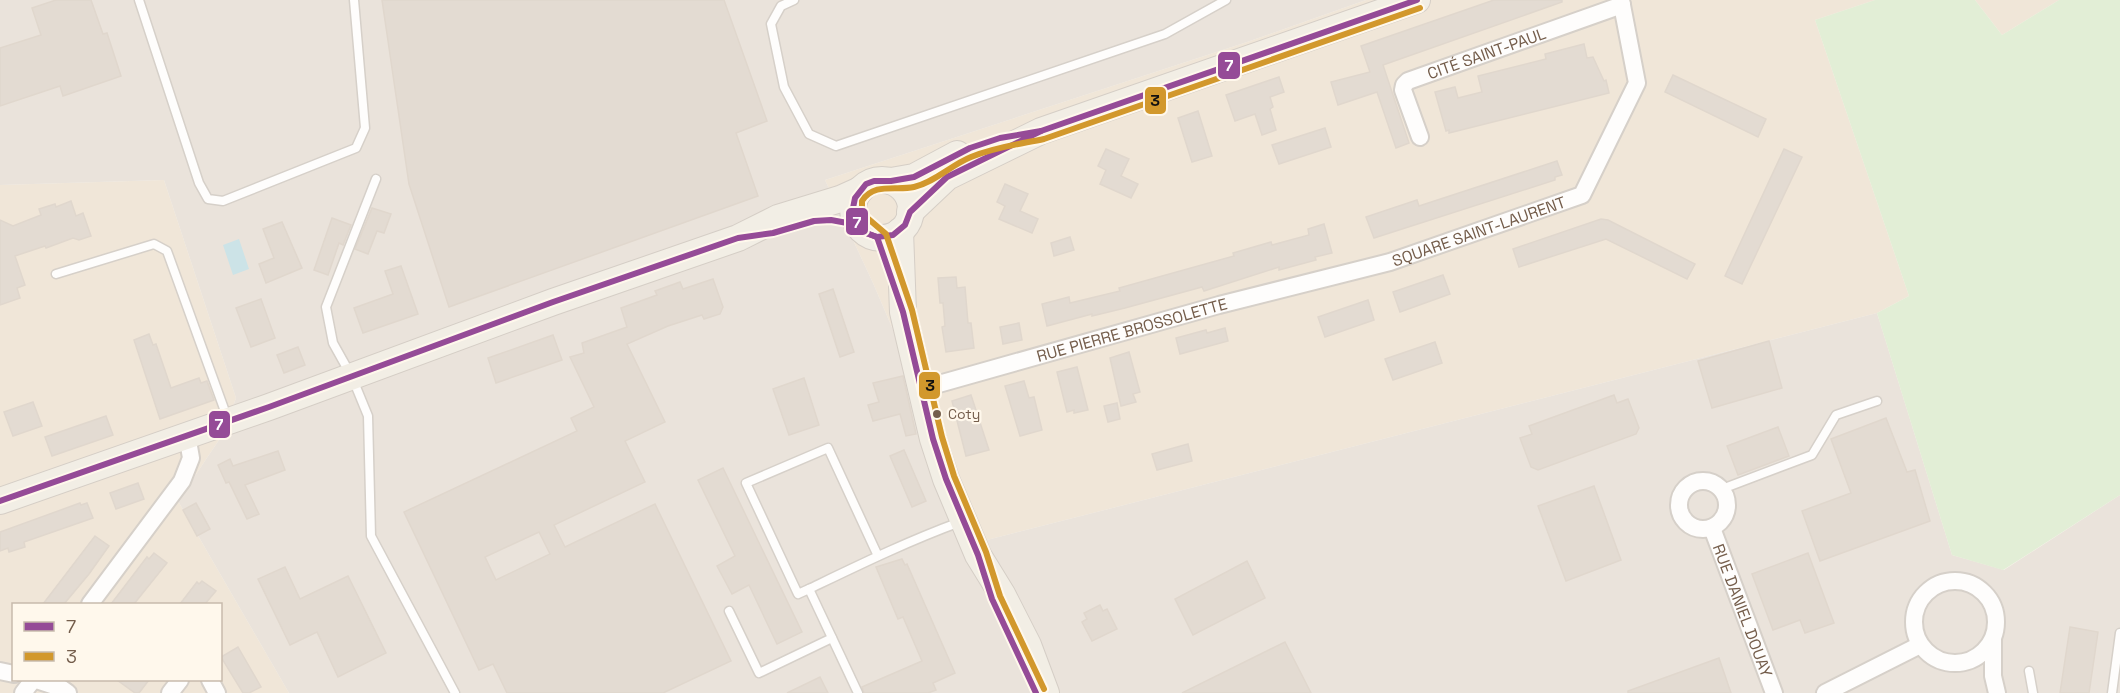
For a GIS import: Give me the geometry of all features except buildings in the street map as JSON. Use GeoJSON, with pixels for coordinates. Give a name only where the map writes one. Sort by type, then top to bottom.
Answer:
{"type":"FeatureCollection","features":[{"type":"Feature","properties":{"kind":"main road"},"geometry":{"type":"LineString","coordinates":[[738,238],[814,221],[843,220],[886,226],[947,177],[1041,131],[1417,0]]}},
{"type":"Feature","properties":{"kind":"main road"},"geometry":{"type":"LineString","coordinates":[[0,501],[228,422],[553,302],[738,238],[778,218],[840,199],[874,181],[891,182],[914,177],[970,148],[999,138],[1041,131]]}},
{"type":"Feature","properties":{"kind":"main road"},"geometry":{"type":"LineString","coordinates":[[886,226],[910,202],[900,186],[891,182]]}},
{"type":"Feature","properties":{"kind":"main road"},"geometry":{"type":"LineString","coordinates":[[860,190],[853,207],[854,217],[886,226]]}},
{"type":"Feature","properties":{"kind":"main road"},"geometry":{"type":"LineString","coordinates":[[886,226],[903,312],[933,439],[978,555],[992,599],[1036,693]]}},
{"type":"Feature","properties":{"kind":"main road"},"geometry":{"type":"LineString","coordinates":[[978,555],[1002,594],[1028,645],[1046,693]]}},
{"type":"Feature","properties":{"kind":"street","name":"SQUARE SAINT-LAURENT"},"geometry":{"type":"LineString","coordinates":[[1343,274],[1390,262],[1582,195],[1637,83],[1622,2]]}},
{"type":"Feature","properties":{"kind":"street","name":"CITÉ SAINT-PAUL"},"geometry":{"type":"LineString","coordinates":[[1420,137],[1403,90],[1408,81],[1622,2]]}},
{"type":"Feature","properties":{"kind":"street","name":"RUE PIERRE BROSSOLETTE"},"geometry":{"type":"LineString","coordinates":[[921,389],[1219,305],[1343,274]]}},
{"type":"Feature","properties":{"kind":"street"},"geometry":{"type":"LineString","coordinates":[[91,603],[182,481],[191,458],[187,435]]}},
{"type":"Feature","properties":{"kind":"street","name":"RUE DANIEL DOUAY"},"geometry":{"type":"LineString","coordinates":[[1710,481],[1722,489],[1728,504],[1724,519],[1712,528],[1695,528],[1688,524],[1679,510],[1679,501],[1687,487],[1694,482],[1710,481]]}},
{"type":"Feature","properties":{"kind":"street","name":"RUE DANIEL DOUAY"},"geometry":{"type":"LineString","coordinates":[[1712,528],[1774,693]]}},
{"type":"Feature","properties":{"kind":"street"},"geometry":{"type":"LineString","coordinates":[[1993,639],[1981,654],[1972,660],[1961,663],[1938,660],[1928,654],[1914,633],[1913,620],[1916,607],[1923,595],[1932,587],[1951,581],[1971,584],[1982,591],[1990,601],[1995,613],[1993,676],[1997,693]]}},
{"type":"Feature","properties":{"kind":"street"},"geometry":{"type":"LineString","coordinates":[[1825,693],[1920,645]]}},
{"type":"Feature","properties":{"kind":"street"},"geometry":{"type":"LineString","coordinates":[[1972,660],[1993,676]]}},
{"type":"Feature","properties":{"kind":"street"},"geometry":{"type":"LineString","coordinates":[[23,693],[34,681]]}},
{"type":"Feature","properties":{"kind":"street"},"geometry":{"type":"LineString","coordinates":[[38,681],[61,688],[68,693]]}},
{"type":"Feature","properties":{"kind":"street"},"geometry":{"type":"LineString","coordinates":[[170,693],[179,681]]}},
{"type":"Feature","properties":{"kind":"lane"},"geometry":{"type":"LineString","coordinates":[[139,0],[199,183],[208,199],[222,201],[356,148],[365,128],[354,0]]}},
{"type":"Feature","properties":{"kind":"lane"},"geometry":{"type":"LineString","coordinates":[[794,0],[781,6],[771,24],[784,87],[809,134],[836,146],[1165,34],[1226,0]]}},
{"type":"Feature","properties":{"kind":"lane"},"geometry":{"type":"LineString","coordinates":[[376,179],[326,307],[333,343],[352,377],[368,416],[371,536],[455,693]]}},
{"type":"Feature","properties":{"kind":"lane"},"geometry":{"type":"LineString","coordinates":[[56,274],[154,244],[167,251],[228,422]]}},
{"type":"Feature","properties":{"kind":"lane"},"geometry":{"type":"LineString","coordinates":[[1722,489],[1812,455],[1836,416],[1877,401]]}},
{"type":"Feature","properties":{"kind":"lane"},"geometry":{"type":"LineString","coordinates":[[878,556],[828,448],[746,483],[798,594],[809,588],[878,556],[911,540],[963,521]]}},
{"type":"Feature","properties":{"kind":"lane"},"geometry":{"type":"LineString","coordinates":[[809,588],[858,693]]}},
{"type":"Feature","properties":{"kind":"lane"},"geometry":{"type":"LineString","coordinates":[[729,611],[759,673],[832,638]]}},
{"type":"Feature","properties":{"kind":"lane"},"geometry":{"type":"LineString","coordinates":[[2112,693],[2120,633]]}},
{"type":"Feature","properties":{"kind":"lane"},"geometry":{"type":"LineString","coordinates":[[2029,671],[2033,693]]}},
{"type":"Feature","properties":{"kind":"shaded area"},"geometry":{"type":"Polygon","coordinates":[[[0,0],[1366,0],[1247,42],[825,180],[873,283],[983,541],[1877,313],[1952,555],[2004,570],[2120,495],[2120,693],[289,693],[178,501],[223,434],[236,398],[164,180],[0,185],[0,0]]]}},
{"type":"Feature","properties":{"kind":"shaded area"},"geometry":{"type":"Polygon","coordinates":[[[1366,0],[1875,0],[1815,20],[1909,296],[1877,313],[983,541],[873,283],[825,180],[1247,42],[1366,0]]]}},
{"type":"Feature","properties":{"kind":"shaded area"},"geometry":{"type":"Polygon","coordinates":[[[1975,0],[2059,0],[2002,35],[1975,0]]]}},
{"type":"Feature","properties":{"kind":"shaded area"},"geometry":{"type":"Polygon","coordinates":[[[164,180],[236,398],[223,434],[178,501],[289,693],[0,693],[0,185],[164,180]]]}},
{"type":"Feature","properties":{"kind":"green space"},"geometry":{"type":"Polygon","coordinates":[[[1875,0],[1975,0],[2002,35],[2059,0],[2120,0],[2120,495],[2003,570],[1952,555],[1877,313],[1909,296],[1815,20],[1875,0]]]}},
{"type":"Feature","properties":{"kind":"water"},"geometry":{"type":"Polygon","coordinates":[[[239,239],[249,269],[233,275],[223,245],[239,239]]]}},
{"type":"Feature","properties":{"kind":"transit line","name":"7"},"geometry":{"type":"LineString","coordinates":[[1041,131],[1417,0]]}},
{"type":"Feature","properties":{"kind":"transit line","name":"3"},"geometry":{"type":"LineString","coordinates":[[1044,689],[1000,596],[986,552],[954,476],[942,437],[912,310],[886,234],[865,216],[862,211],[862,201],[873,191],[922,185],[964,160],[980,154],[1044,139],[1420,8]]}},
{"type":"Feature","properties":{"kind":"transit line","name":"7"},"geometry":{"type":"LineString","coordinates":[[1041,131],[947,177],[910,212],[905,225],[893,235],[877,237],[866,233],[858,225],[853,208],[855,198],[866,184],[874,181],[914,177],[970,148],[1000,138],[1041,131]]}},
{"type":"Feature","properties":{"kind":"transit line","name":"7"},"geometry":{"type":"LineString","coordinates":[[0,501],[269,407],[553,302],[738,238],[773,233],[814,221],[831,220],[858,225],[866,233],[877,237]]}},
{"type":"Feature","properties":{"kind":"transit line","name":"7"},"geometry":{"type":"LineString","coordinates":[[877,237],[903,312],[933,439],[946,479],[978,555],[992,599],[1036,693]]}},
{"type":"Feature","properties":{"kind":"place","name":"Coty"},"geometry":{"type":"Point","coordinates":[937,414]}}]}
